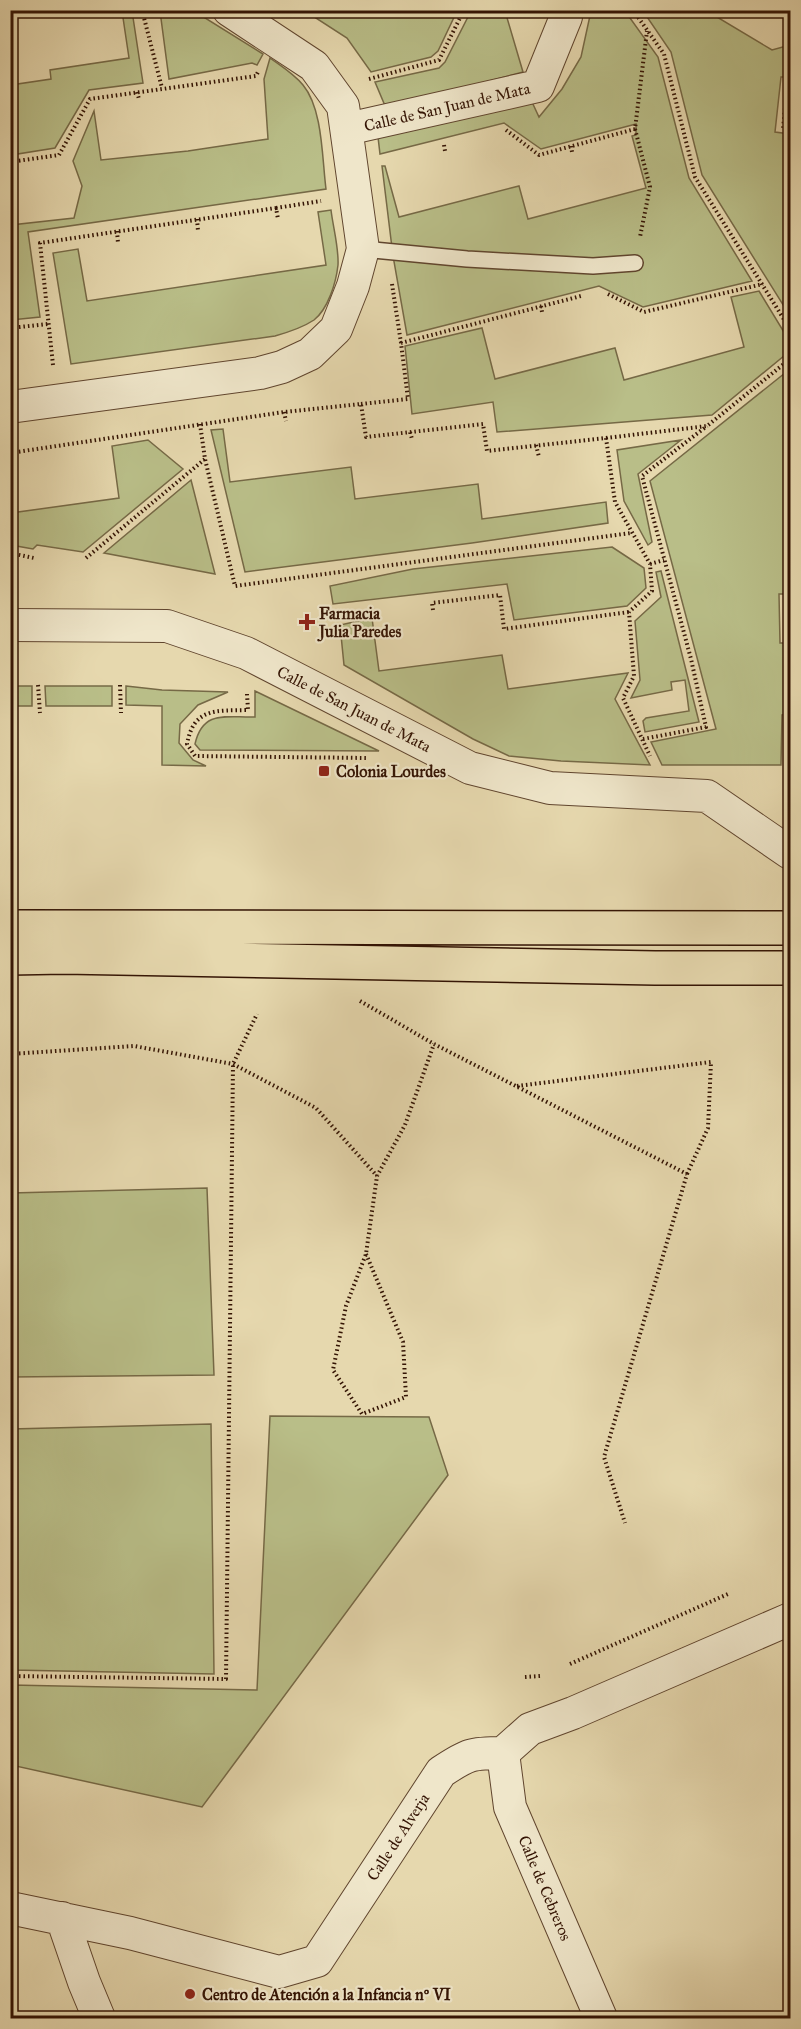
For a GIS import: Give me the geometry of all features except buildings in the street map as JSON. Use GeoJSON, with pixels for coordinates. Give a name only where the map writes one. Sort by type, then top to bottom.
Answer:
{"type":"FeatureCollection","features":[{"type":"Feature","properties":{"kind":"highway"},"geometry":{"type":"LineString","coordinates":[[10,927],[790,928]]}},
{"type":"Feature","properties":{"kind":"highway"},"geometry":{"type":"LineString","coordinates":[[10,958],[643,968],[790,968]]}},
{"type":"Feature","properties":{"kind":"street","name":"Calle de San Juan de Mata"},"geometry":{"type":"LineString","coordinates":[[10,407],[260,373],[282,367],[310,354],[336,329],[353,286],[375,250],[343,106],[314,66],[229,10]]}},
{"type":"Feature","properties":{"kind":"street","name":"Calle de San Juan de Mata"},"geometry":{"type":"LineString","coordinates":[[347,129],[538,86],[566,17],[564,10]]}},
{"type":"Feature","properties":{"kind":"street","name":"Calle de San Juan de Mata"},"geometry":{"type":"LineString","coordinates":[[10,625],[167,626],[246,653],[470,768],[550,788],[707,796],[790,853]]}},
{"type":"Feature","properties":{"kind":"street"},"geometry":{"type":"LineString","coordinates":[[503,1753],[530,1729],[573,1713],[790,1619]]}},
{"type":"Feature","properties":{"kind":"street","name":"Calle de Alverja"},"geometry":{"type":"LineString","coordinates":[[10,1908],[130,1933],[279,1972],[317,1961],[441,1772],[465,1756],[480,1753],[503,1753]]}},
{"type":"Feature","properties":{"kind":"street","name":"Calle de Cebreros"},"geometry":{"type":"LineString","coordinates":[[503,1753],[510,1807],[601,2019]]}},
{"type":"Feature","properties":{"kind":"street"},"geometry":{"type":"LineString","coordinates":[[62,1918],[99,2019]]}},
{"type":"Feature","properties":{"kind":"lane"},"geometry":{"type":"LineString","coordinates":[[375,250],[467,259],[593,266],[635,263]]}},
{"type":"Feature","properties":{"kind":"path"},"geometry":{"type":"LineString","coordinates":[[10,12],[19,10]]}},
{"type":"Feature","properties":{"kind":"path"},"geometry":{"type":"LineString","coordinates":[[142,10],[162,88]]}},
{"type":"Feature","properties":{"kind":"path"},"geometry":{"type":"LineString","coordinates":[[362,81],[439,60],[464,10]]}},
{"type":"Feature","properties":{"kind":"path"},"geometry":{"type":"LineString","coordinates":[[633,10],[664,54],[695,177],[790,329]]}},
{"type":"Feature","properties":{"kind":"path"},"geometry":{"type":"LineString","coordinates":[[635,263],[650,187],[635,129],[647,31]]}},
{"type":"Feature","properties":{"kind":"path"},"geometry":{"type":"LineString","coordinates":[[790,58],[783,129],[790,130]]}},
{"type":"Feature","properties":{"kind":"path"},"geometry":{"type":"LineString","coordinates":[[10,162],[59,155],[90,99],[162,88],[218,84],[256,76],[261,67]]}},
{"type":"Feature","properties":{"kind":"path"},"geometry":{"type":"LineString","coordinates":[[137,92],[139,99]]}},
{"type":"Feature","properties":{"kind":"path"},"geometry":{"type":"LineString","coordinates":[[505,129],[539,155],[635,129]]}},
{"type":"Feature","properties":{"kind":"path"},"geometry":{"type":"LineString","coordinates":[[432,148],[454,142]]}},
{"type":"Feature","properties":{"kind":"path"},"geometry":{"type":"LineString","coordinates":[[444,145],[446,150]]}},
{"type":"Feature","properties":{"kind":"path"},"geometry":{"type":"LineString","coordinates":[[571,146],[572,152]]}},
{"type":"Feature","properties":{"kind":"path"},"geometry":{"type":"LineString","coordinates":[[57,374],[48,324],[40,243],[328,200]]}},
{"type":"Feature","properties":{"kind":"path"},"geometry":{"type":"LineString","coordinates":[[276,208],[278,219]]}},
{"type":"Feature","properties":{"kind":"path"},"geometry":{"type":"LineString","coordinates":[[196,219],[198,231]]}},
{"type":"Feature","properties":{"kind":"path"},"geometry":{"type":"LineString","coordinates":[[117,231],[118,243]]}},
{"type":"Feature","properties":{"kind":"path"},"geometry":{"type":"LineString","coordinates":[[10,453],[284,412],[408,399],[401,343],[375,250]]}},
{"type":"Feature","properties":{"kind":"path"},"geometry":{"type":"LineString","coordinates":[[600,290],[644,312],[763,284]]}},
{"type":"Feature","properties":{"kind":"path"},"geometry":{"type":"LineString","coordinates":[[401,343],[590,293]]}},
{"type":"Feature","properties":{"kind":"path"},"geometry":{"type":"LineString","coordinates":[[540,306],[542,312]]}},
{"type":"Feature","properties":{"kind":"path"},"geometry":{"type":"LineString","coordinates":[[668,306],[670,314]]}},
{"type":"Feature","properties":{"kind":"path"},"geometry":{"type":"LineString","coordinates":[[10,328],[48,324]]}},
{"type":"Feature","properties":{"kind":"path"},"geometry":{"type":"LineString","coordinates":[[643,739],[706,727],[691,659],[642,476],[790,359]]}},
{"type":"Feature","properties":{"kind":"path"},"geometry":{"type":"LineString","coordinates":[[361,404],[366,437],[483,424],[487,451],[707,426]]}},
{"type":"Feature","properties":{"kind":"path"},"geometry":{"type":"LineString","coordinates":[[284,412],[286,421]]}},
{"type":"Feature","properties":{"kind":"path"},"geometry":{"type":"LineString","coordinates":[[200,424],[205,459],[235,586],[631,534]]}},
{"type":"Feature","properties":{"kind":"path"},"geometry":{"type":"LineString","coordinates":[[410,432],[412,439]]}},
{"type":"Feature","properties":{"kind":"path"},"geometry":{"type":"LineString","coordinates":[[433,610],[432,603],[500,595],[504,629],[629,612],[652,591],[650,564],[615,502],[606,438]]}},
{"type":"Feature","properties":{"kind":"path"},"geometry":{"type":"LineString","coordinates":[[536,445],[539,457]]}},
{"type":"Feature","properties":{"kind":"path"},"geometry":{"type":"LineString","coordinates":[[86,558],[205,459]]}},
{"type":"Feature","properties":{"kind":"path"},"geometry":{"type":"LineString","coordinates":[[10,553],[34,558]]}},
{"type":"Feature","properties":{"kind":"path"},"geometry":{"type":"LineString","coordinates":[[650,564],[664,560]]}},
{"type":"Feature","properties":{"kind":"path"},"geometry":{"type":"LineString","coordinates":[[629,612],[634,676],[623,698],[654,765]]}},
{"type":"Feature","properties":{"kind":"path"},"geometry":{"type":"LineString","coordinates":[[559,622],[560,628]]}},
{"type":"Feature","properties":{"kind":"path"},"geometry":{"type":"LineString","coordinates":[[38,684],[40,713]]}},
{"type":"Feature","properties":{"kind":"path"},"geometry":{"type":"LineString","coordinates":[[120,685],[121,712]]}},
{"type":"Feature","properties":{"kind":"path"},"geometry":{"type":"LineString","coordinates":[[248,710],[209,712],[198,718],[189,730],[186,744],[195,756],[368,758]]}},
{"type":"Feature","properties":{"kind":"path"},"geometry":{"type":"LineString","coordinates":[[353,997],[434,1044],[687,1174]]}},
{"type":"Feature","properties":{"kind":"path"},"geometry":{"type":"LineString","coordinates":[[10,1676],[226,1679],[233,1065],[257,1014]]}},
{"type":"Feature","properties":{"kind":"path"},"geometry":{"type":"LineString","coordinates":[[366,1254],[403,1342],[406,1397],[362,1414],[333,1370],[346,1306],[366,1254],[377,1176],[405,1125],[434,1044]]}},
{"type":"Feature","properties":{"kind":"path"},"geometry":{"type":"LineString","coordinates":[[10,1054],[134,1046],[233,1065],[316,1108],[377,1176]]}},
{"type":"Feature","properties":{"kind":"path"},"geometry":{"type":"LineString","coordinates":[[516,1086],[711,1062],[708,1128],[687,1174],[604,1457],[625,1523]]}},
{"type":"Feature","properties":{"kind":"path"},"geometry":{"type":"LineString","coordinates":[[570,1664],[728,1594]]}},
{"type":"Feature","properties":{"kind":"path"},"geometry":{"type":"LineString","coordinates":[[525,1677],[540,1676]]}},
{"type":"Feature","properties":{"kind":"green space"},"geometry":{"type":"Polygon","coordinates":[[[122,11],[132,11],[143,83],[89,90],[55,148],[11,155],[11,85],[51,79],[50,70],[129,58],[122,11]]]}},
{"type":"Feature","properties":{"kind":"green space"},"geometry":{"type":"Polygon","coordinates":[[[160,11],[194,11],[263,54],[257,65],[252,63],[169,79],[160,11]]]}},
{"type":"Feature","properties":{"kind":"green space"},"geometry":{"type":"Polygon","coordinates":[[[305,11],[433,11],[438,13],[457,11],[438,51],[431,57],[371,72],[347,38],[305,11]]]}},
{"type":"Feature","properties":{"kind":"green space"},"geometry":{"type":"Polygon","coordinates":[[[471,11],[505,11],[523,72],[386,108],[375,82],[439,68],[445,62],[471,11]]]}},
{"type":"Feature","properties":{"kind":"green space"},"geometry":{"type":"Polygon","coordinates":[[[591,11],[625,11],[658,57],[689,178],[752,281],[643,307],[599,286],[407,335],[393,256],[382,166],[385,166],[399,217],[519,186],[528,219],[646,188],[632,136],[636,135],[636,124],[541,149],[504,123],[380,154],[378,137],[532,102],[539,117],[562,89],[581,57],[591,11]]]}},
{"type":"Feature","properties":{"kind":"green space"},"geometry":{"type":"Polygon","coordinates":[[[643,11],[707,11],[772,50],[790,45],[787,77],[781,77],[775,132],[790,134],[790,316],[702,175],[671,52],[643,11]]]}},
{"type":"Feature","properties":{"kind":"green space"},"geometry":{"type":"Polygon","coordinates":[[[270,58],[296,77],[310,95],[318,121],[326,189],[28,232],[40,317],[11,320],[11,225],[74,218],[82,186],[73,161],[94,111],[101,160],[188,151],[268,139],[264,79],[270,58]]]}},
{"type":"Feature","properties":{"kind":"green space"},"geometry":{"type":"Polygon","coordinates":[[[331,210],[338,252],[337,272],[327,303],[319,315],[309,323],[275,336],[71,364],[53,253],[78,249],[87,301],[326,265],[318,212],[331,210]]]}},
{"type":"Feature","properties":{"kind":"green space"},"geometry":{"type":"Polygon","coordinates":[[[759,291],[790,342],[790,351],[712,415],[497,432],[493,402],[412,414],[405,346],[482,328],[495,379],[615,348],[624,380],[744,347],[731,297],[759,291]]]}},
{"type":"Feature","properties":{"kind":"green space"},"geometry":{"type":"Polygon","coordinates":[[[790,369],[790,594],[779,594],[780,643],[790,643],[790,714],[782,715],[781,765],[662,765],[651,742],[716,729],[650,481],[790,369]]]}},
{"type":"Feature","properties":{"kind":"green space"},"geometry":{"type":"Polygon","coordinates":[[[223,429],[230,482],[351,467],[355,499],[478,484],[482,519],[606,502],[608,523],[245,572],[211,430],[223,429]]]}},
{"type":"Feature","properties":{"kind":"green space"},"geometry":{"type":"Polygon","coordinates":[[[148,440],[183,469],[83,552],[37,545],[33,549],[11,545],[11,513],[119,498],[112,446],[148,440]]]}},
{"type":"Feature","properties":{"kind":"green space"},"geometry":{"type":"Polygon","coordinates":[[[681,440],[638,474],[652,542],[648,545],[624,501],[617,450],[681,440]]]}},
{"type":"Feature","properties":{"kind":"green space"},"geometry":{"type":"Polygon","coordinates":[[[191,480],[215,574],[104,553],[191,480]]]}},
{"type":"Feature","properties":{"kind":"green space"},"geometry":{"type":"Polygon","coordinates":[[[612,547],[644,568],[646,588],[627,606],[514,620],[507,584],[333,604],[330,586],[413,569],[612,547]]]}},
{"type":"Feature","properties":{"kind":"green space"},"geometry":{"type":"Polygon","coordinates":[[[661,571],[699,722],[645,732],[643,721],[646,718],[689,711],[685,680],[671,682],[672,690],[631,698],[640,680],[635,621],[661,597],[656,572],[661,571]]]}},
{"type":"Feature","properties":{"kind":"green space"},"geometry":{"type":"Polygon","coordinates":[[[372,618],[379,671],[502,655],[508,689],[628,673],[615,699],[650,765],[509,756],[473,739],[344,665],[340,625],[372,618]]]}},
{"type":"Feature","properties":{"kind":"green space"},"geometry":{"type":"Polygon","coordinates":[[[11,686],[32,686],[32,706],[11,706],[11,686]]]}},
{"type":"Feature","properties":{"kind":"green space"},"geometry":{"type":"Polygon","coordinates":[[[45,686],[112,686],[112,706],[46,706],[45,686]]]}},
{"type":"Feature","properties":{"kind":"green space"},"geometry":{"type":"Polygon","coordinates":[[[126,686],[162,690],[228,692],[198,705],[180,724],[179,743],[193,760],[206,766],[162,765],[162,706],[126,705],[126,686]]]}},
{"type":"Feature","properties":{"kind":"green space"},"geometry":{"type":"Polygon","coordinates":[[[255,691],[379,751],[200,750],[195,744],[204,725],[210,720],[226,717],[255,717],[255,691]]]}},
{"type":"Feature","properties":{"kind":"green space"},"geometry":{"type":"Polygon","coordinates":[[[207,1188],[214,1375],[11,1377],[11,1193],[207,1188]]]}},
{"type":"Feature","properties":{"kind":"green space"},"geometry":{"type":"Polygon","coordinates":[[[270,1416],[429,1417],[448,1475],[202,1807],[11,1765],[11,1685],[257,1690],[270,1416]]]}},
{"type":"Feature","properties":{"kind":"green space"},"geometry":{"type":"Polygon","coordinates":[[[211,1424],[214,1674],[11,1670],[11,1429],[211,1424]]]}},
{"type":"Feature","properties":{"kind":"place","name":"Farmacia Julia Paredes"},"geometry":{"type":"Point","coordinates":[307,622]}},
{"type":"Feature","properties":{"kind":"place","name":"Colonia Lourdes"},"geometry":{"type":"Point","coordinates":[324,771]}},
{"type":"Feature","properties":{"kind":"place","name":"Centro de Atención a la Infancia nº VI"},"geometry":{"type":"Point","coordinates":[190,1994]}}]}
